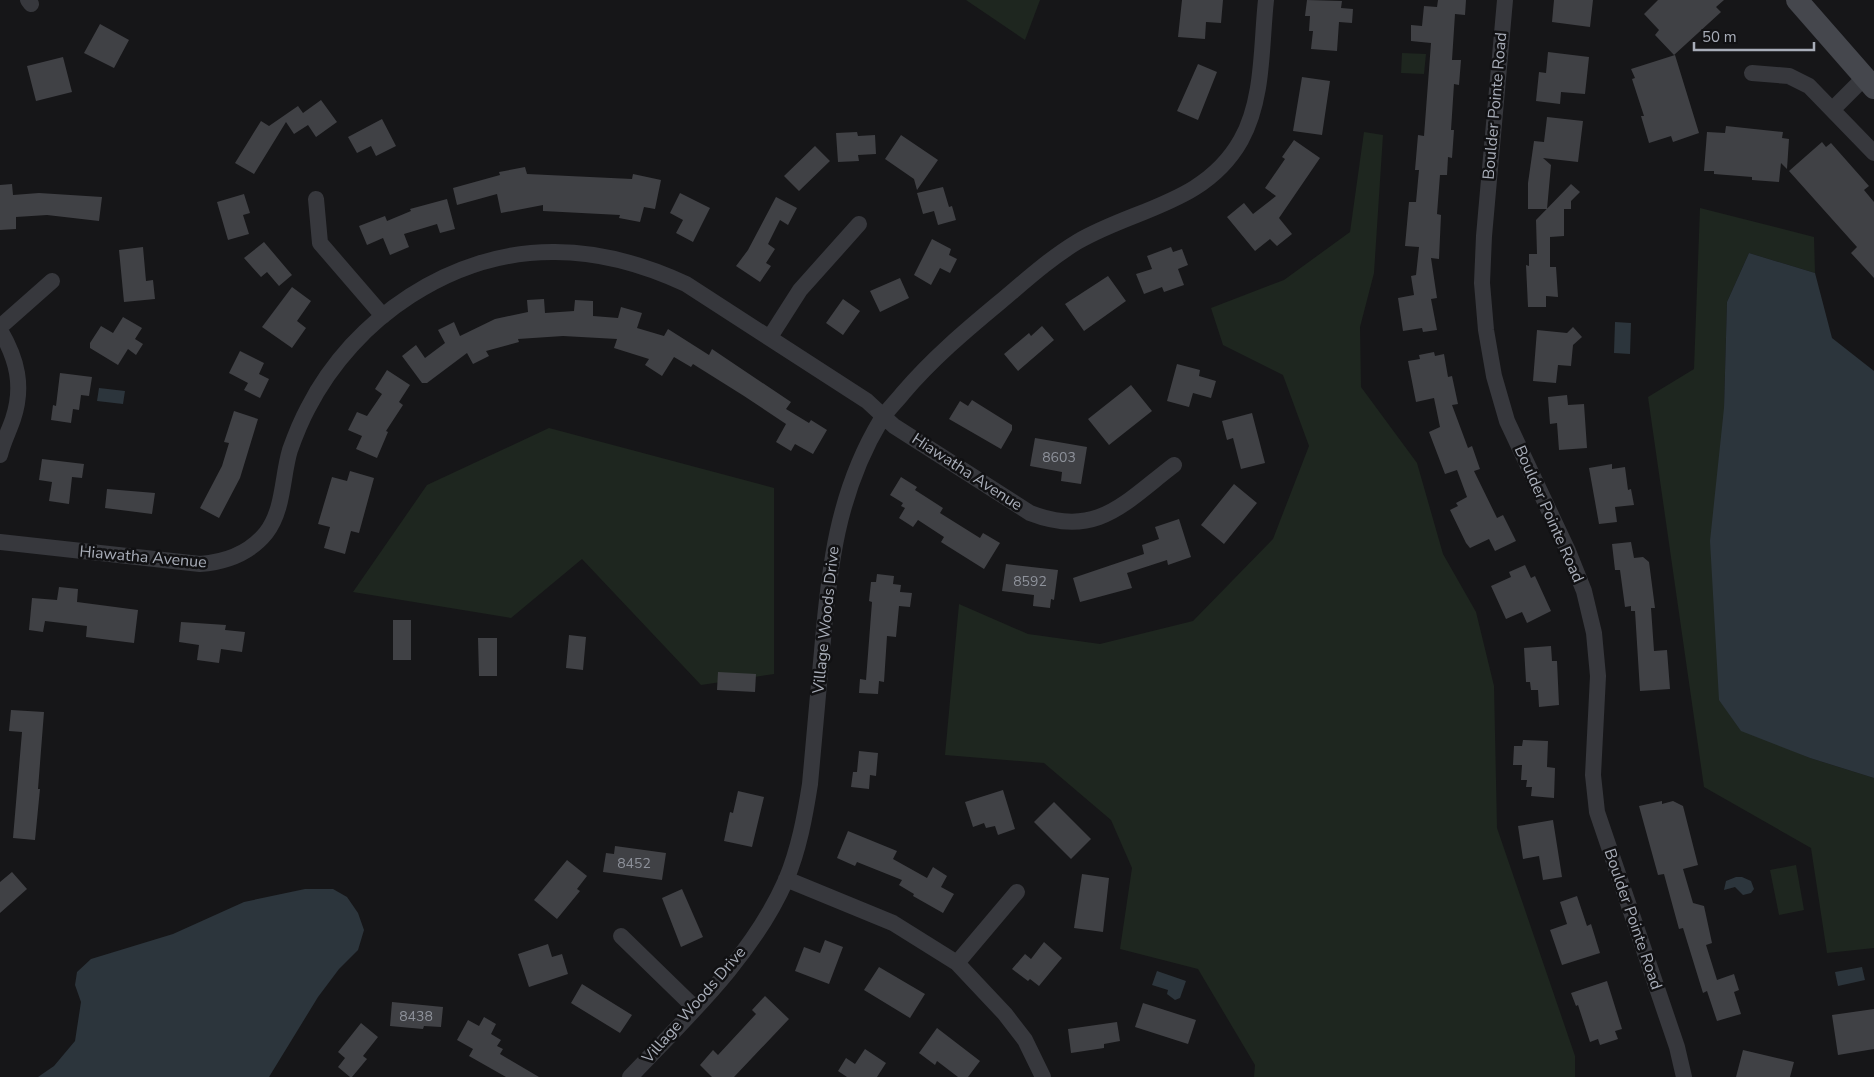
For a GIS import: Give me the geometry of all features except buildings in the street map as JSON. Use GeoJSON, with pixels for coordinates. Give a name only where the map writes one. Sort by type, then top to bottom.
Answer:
{"type":"FeatureCollection","features":[{"type":"Feature","properties":{"kind":"main road"},"geometry":{"type":"LineString","coordinates":[[1797,0],[1869,83]]}},
{"type":"Feature","properties":{"kind":"street","name":"Village Woods Drive"},"geometry":{"type":"LineString","coordinates":[[630,1077],[731,967],[753,937],[786,879],[805,816],[810,784],[828,578],[836,531],[850,485],[869,441],[883,417],[948,345],[1053,258],[1080,241],[1109,227],[1177,199],[1202,184],[1224,164],[1241,140],[1253,112],[1266,0]]}},
{"type":"Feature","properties":{"kind":"street","name":"Boulder Pointe Road"},"geometry":{"type":"LineString","coordinates":[[1505,0],[1484,236],[1482,283],[1486,330],[1494,376],[1507,421],[1568,551],[1584,591],[1594,633],[1598,676],[1593,774],[1598,812],[1677,1048],[1684,1077]]}},
{"type":"Feature","properties":{"kind":"street"},"geometry":{"type":"LineString","coordinates":[[1752,73],[1789,76],[1809,86],[1874,154]]}},
{"type":"Feature","properties":{"kind":"street"},"geometry":{"type":"LineString","coordinates":[[1833,109],[1869,83]]}},
{"type":"Feature","properties":{"kind":"street"},"geometry":{"type":"LineString","coordinates":[[316,199],[320,243],[382,316]]}},
{"type":"Feature","properties":{"kind":"street"},"geometry":{"type":"LineString","coordinates":[[770,337],[800,290],[859,224]]}},
{"type":"Feature","properties":{"kind":"street","name":"Hiawatha Avenue"},"geometry":{"type":"LineString","coordinates":[[0,542],[200,564],[221,562],[246,551],[267,532],[275,515],[290,450],[308,408],[330,372],[358,337],[382,316],[428,284],[468,268],[511,255],[554,252],[591,255],[627,262],[662,273],[686,284],[867,401],[883,417],[1030,513],[1049,521],[1067,524],[1089,522],[1110,514],[1174,464]]}},
{"type":"Feature","properties":{"kind":"street"},"geometry":{"type":"LineString","coordinates":[[0,455],[13,417],[18,395],[18,371],[10,348],[0,329],[52,281]]}},
{"type":"Feature","properties":{"kind":"street"},"geometry":{"type":"LineString","coordinates":[[786,879],[862,908],[893,923],[957,963],[1005,1014],[1025,1040],[1043,1077]]}},
{"type":"Feature","properties":{"kind":"street"},"geometry":{"type":"LineString","coordinates":[[957,963],[1017,892]]}},
{"type":"Feature","properties":{"kind":"street"},"geometry":{"type":"LineString","coordinates":[[621,936],[695,1008]]}},
{"type":"Feature","properties":{"kind":"shaded area"},"geometry":{"type":"Polygon","coordinates":[[[966,0],[1040,0],[1025,40],[966,0]]]}},
{"type":"Feature","properties":{"kind":"shaded area"},"geometry":{"type":"Polygon","coordinates":[[[1402,53],[1426,54],[1424,74],[1401,73],[1402,53]]]}},
{"type":"Feature","properties":{"kind":"shaded area"},"geometry":{"type":"Polygon","coordinates":[[[1364,132],[1383,135],[1374,273],[1360,327],[1361,387],[1417,463],[1443,554],[1476,612],[1494,686],[1497,828],[1575,1056],[1575,1077],[1254,1077],[1255,1065],[1198,969],[1120,949],[1132,868],[1111,820],[1044,763],[945,755],[959,604],[1028,634],[1100,644],[1193,621],[1273,539],[1309,446],[1283,375],[1223,345],[1211,308],[1284,280],[1350,232],[1364,132]]]}},
{"type":"Feature","properties":{"kind":"shaded area"},"geometry":{"type":"Polygon","coordinates":[[[1700,208],[1814,237],[1815,273],[1749,253],[1727,302],[1724,408],[1777,744],[1810,758],[1874,778],[1874,948],[1827,953],[1811,848],[1704,787],[1648,397],[1694,369],[1700,208]]]}},
{"type":"Feature","properties":{"kind":"shaded area"},"geometry":{"type":"Polygon","coordinates":[[[1749,253],[1815,273],[1832,338],[1874,371],[1874,778],[1810,758],[1741,731],[1719,700],[1710,541],[1724,408],[1727,302],[1749,253]]]}},
{"type":"Feature","properties":{"kind":"shaded area"},"geometry":{"type":"Polygon","coordinates":[[[1615,322],[1631,323],[1630,354],[1614,353],[1615,322]]]}},
{"type":"Feature","properties":{"kind":"shaded area"},"geometry":{"type":"Polygon","coordinates":[[[99,388],[125,391],[123,404],[97,401],[99,388]]]}},
{"type":"Feature","properties":{"kind":"shaded area"},"geometry":{"type":"Polygon","coordinates":[[[549,428],[774,488],[774,674],[701,685],[582,559],[511,618],[353,592],[427,485],[549,428]]]}},
{"type":"Feature","properties":{"kind":"shaded area"},"geometry":{"type":"Polygon","coordinates":[[[1796,865],[1804,910],[1779,915],[1770,870],[1796,865]]]}},
{"type":"Feature","properties":{"kind":"shaded area"},"geometry":{"type":"Polygon","coordinates":[[[1742,877],[1751,881],[1754,889],[1751,893],[1743,895],[1735,887],[1724,890],[1726,881],[1742,877]]]}},
{"type":"Feature","properties":{"kind":"shaded area"},"geometry":{"type":"Polygon","coordinates":[[[305,889],[333,889],[347,897],[358,913],[364,930],[358,950],[339,969],[318,997],[269,1077],[38,1077],[54,1066],[75,1041],[81,1002],[75,985],[77,972],[91,959],[173,934],[244,902],[305,889]]]}},
{"type":"Feature","properties":{"kind":"shaded area"},"geometry":{"type":"Polygon","coordinates":[[[1862,967],[1865,980],[1838,986],[1835,972],[1862,967]]]}},
{"type":"Feature","properties":{"kind":"shaded area"},"geometry":{"type":"Polygon","coordinates":[[[1157,971],[1186,981],[1180,998],[1175,1000],[1167,994],[1168,990],[1152,985],[1157,971]]]}}]}
